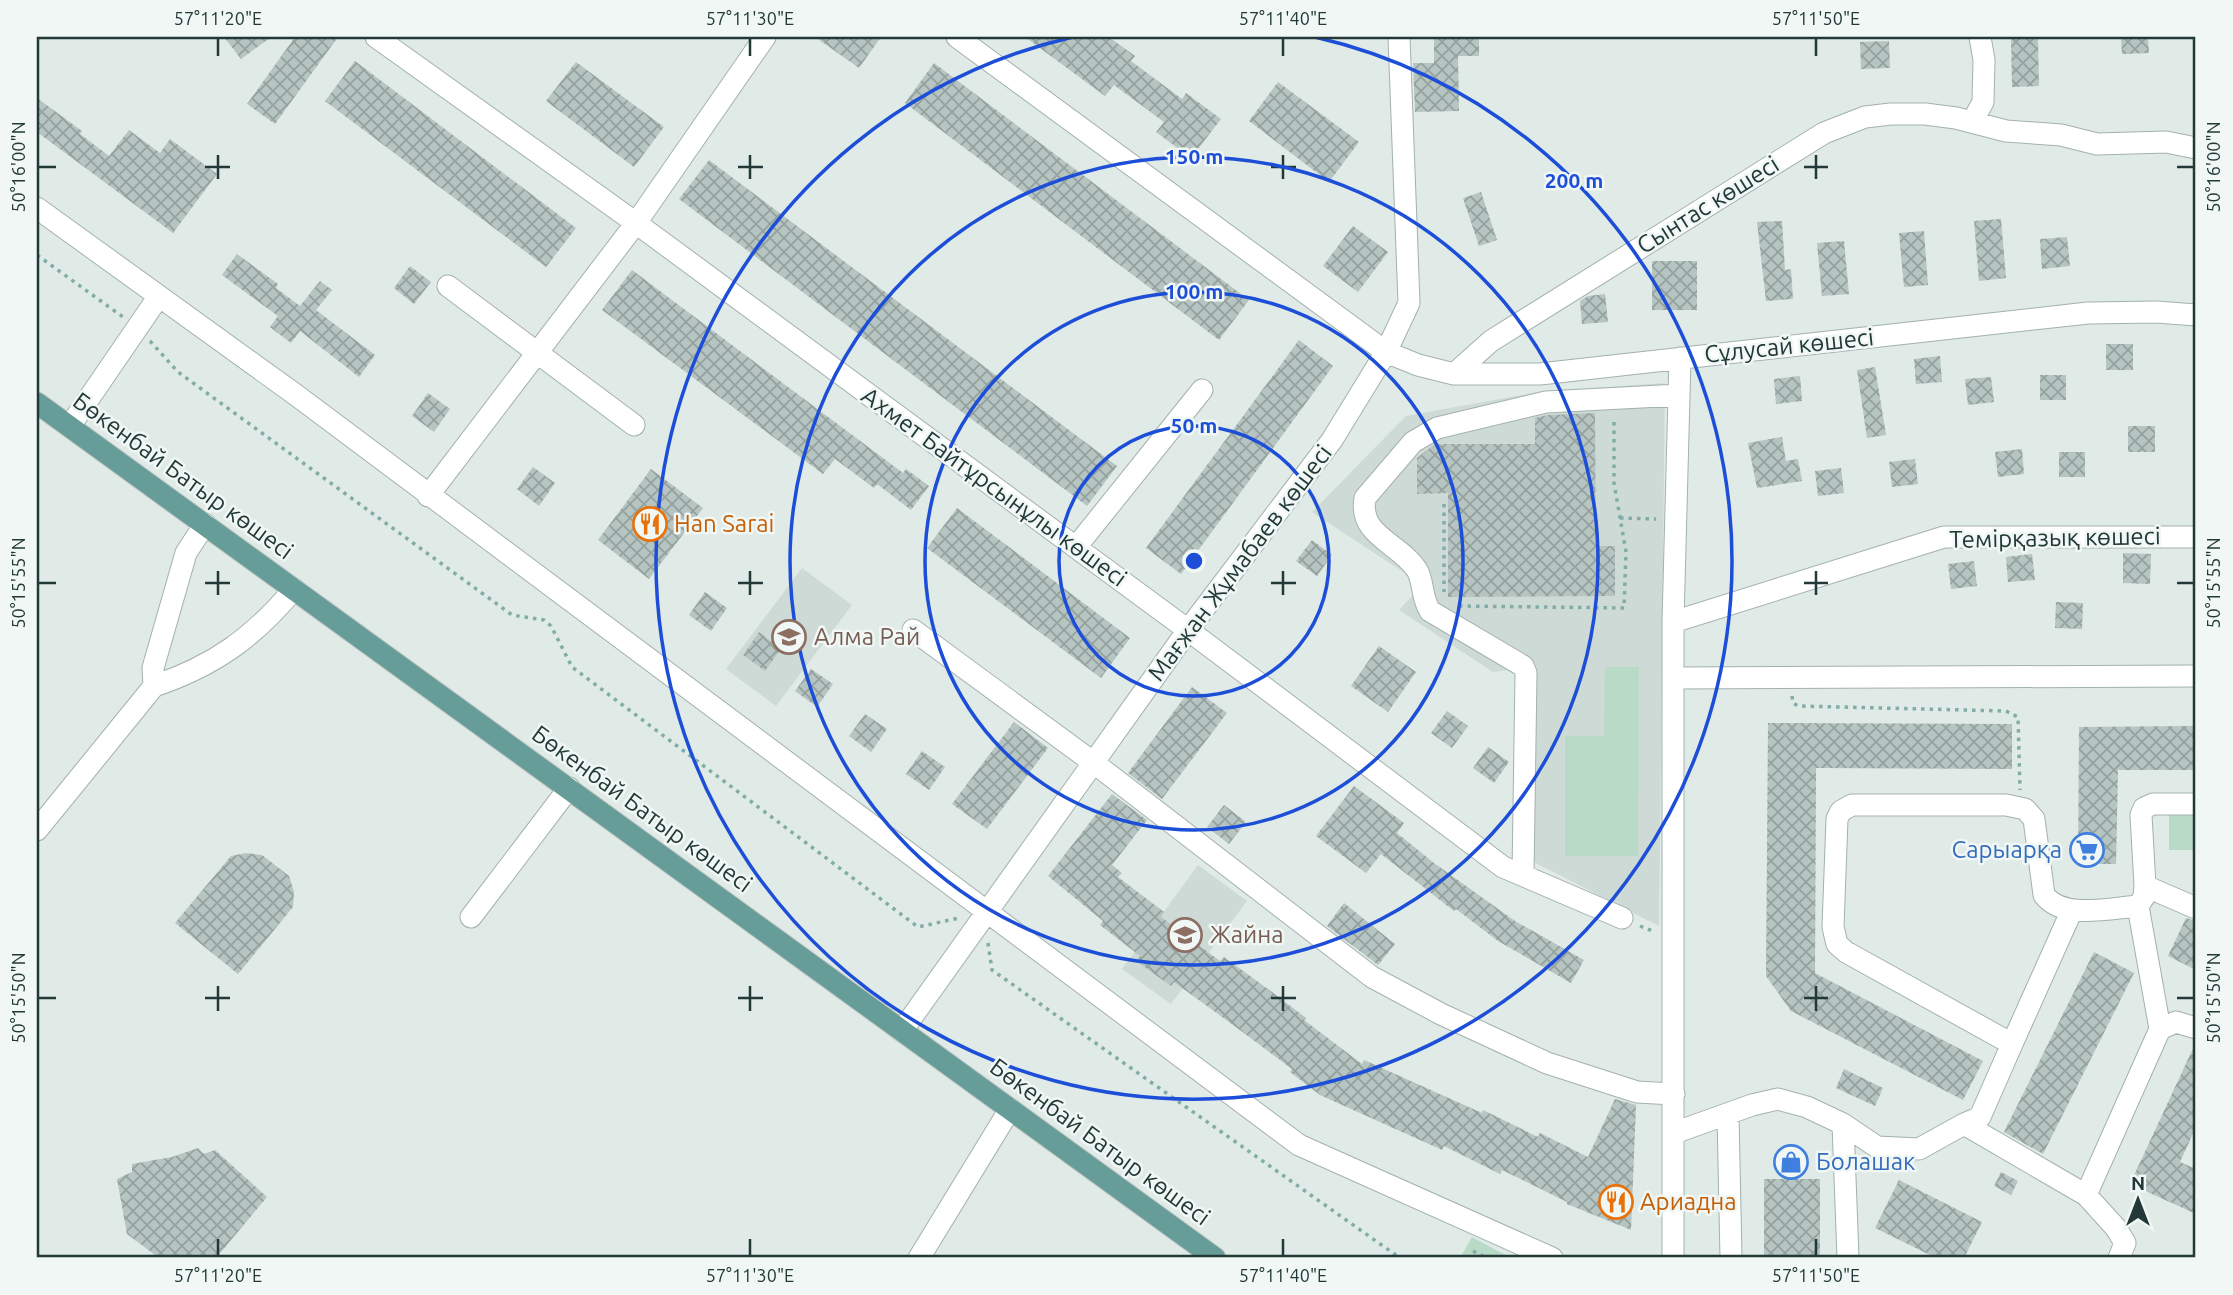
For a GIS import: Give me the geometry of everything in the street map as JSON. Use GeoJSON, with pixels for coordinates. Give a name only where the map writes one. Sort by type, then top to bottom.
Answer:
{"type":"FeatureCollection","features":[{"type":"Feature","properties":{"kind":"main road","name":"Бөкенбай Батыр көшесі"},"geometry":{"type":"LineString","coordinates":[[37,402],[1215,1258]]}},
{"type":"Feature","properties":{"kind":"street","name":"Ахмет Байтұрсынұлы көшесі"},"geometry":{"type":"LineString","coordinates":[[376,37],[636,223],[1076,547],[1503,867],[1622,918]]}},
{"type":"Feature","properties":{"kind":"street"},"geometry":{"type":"LineString","coordinates":[[428,496],[636,223],[765,37]]}},
{"type":"Feature","properties":{"kind":"street","name":"Сұлусай көшесі"},"geometry":{"type":"LineString","coordinates":[[957,37],[984,44],[1386,352],[1418,365],[1454,374],[1540,374],[2088,313],[2196,314]]}},
{"type":"Feature","properties":{"kind":"street","name":"Мағжан Жұмабаев көшесі"},"geometry":{"type":"LineString","coordinates":[[902,1031],[1188,630],[1332,440],[1386,352],[1409,303],[1399,37]]}},
{"type":"Feature","properties":{"kind":"street"},"geometry":{"type":"LineString","coordinates":[[1972,122],[1983,102],[1984,60],[1980,37]]}},
{"type":"Feature","properties":{"kind":"street","name":"Сынтас көшесі"},"geometry":{"type":"LineString","coordinates":[[1454,374],[1491,341],[1824,133],[1865,117],[1925,114],[2006,131],[2062,135],[2096,144],[2166,142],[2196,148]]}},
{"type":"Feature","properties":{"kind":"street"},"geometry":{"type":"LineString","coordinates":[[37,208],[296,395],[983,919],[1299,1145],[1552,1258]]}},
{"type":"Feature","properties":{"kind":"street"},"geometry":{"type":"LineString","coordinates":[[448,286],[634,425]]}},
{"type":"Feature","properties":{"kind":"street"},"geometry":{"type":"LineString","coordinates":[[70,426],[159,296]]}},
{"type":"Feature","properties":{"kind":"street"},"geometry":{"type":"LineString","coordinates":[[1673,1258],[1673,622],[1679,358]]}},
{"type":"Feature","properties":{"kind":"street"},"geometry":{"type":"LineString","coordinates":[[1076,547],[1202,390]]}},
{"type":"Feature","properties":{"kind":"street"},"geometry":{"type":"LineString","coordinates":[[1523,875],[1527,673],[1523,666],[1430,611],[1423,600],[1416,569],[1369,526],[1363,510],[1365,498],[1413,442],[1437,428],[1546,402],[1679,394]]}},
{"type":"Feature","properties":{"kind":"street"},"geometry":{"type":"LineString","coordinates":[[154,686],[153,668],[186,553],[205,524]]}},
{"type":"Feature","properties":{"kind":"street","name":"Темірқазық көшесі"},"geometry":{"type":"LineString","coordinates":[[1673,622],[1944,537],[2196,537]]}},
{"type":"Feature","properties":{"kind":"street"},"geometry":{"type":"LineString","coordinates":[[37,830],[154,686],[192,672],[224,656],[271,616],[294,589]]}},
{"type":"Feature","properties":{"kind":"street"},"geometry":{"type":"LineString","coordinates":[[913,630],[1094,763],[1372,977],[1440,1014],[1547,1063],[1637,1092],[1674,1094]]}},
{"type":"Feature","properties":{"kind":"street"},"geometry":{"type":"LineString","coordinates":[[1673,678],[2196,676]]}},
{"type":"Feature","properties":{"kind":"street"},"geometry":{"type":"LineString","coordinates":[[471,917],[569,788]]}},
{"type":"Feature","properties":{"kind":"street"},"geometry":{"type":"LineString","coordinates":[[2086,1195],[2160,1029],[2141,896],[2141,815],[2144,808],[2153,804],[2196,804]]}},
{"type":"Feature","properties":{"kind":"street"},"geometry":{"type":"LineString","coordinates":[[2012,1044],[1837,944],[1833,928],[1837,819],[1841,811],[1852,805],[2006,805],[2025,809],[2034,819],[2044,895],[2050,902],[2072,910],[2141,896],[2196,908]]}},
{"type":"Feature","properties":{"kind":"street"},"geometry":{"type":"LineString","coordinates":[[1674,1133],[1752,1105],[1779,1099],[1807,1107],[1843,1124],[1877,1147],[1919,1149],[1980,1117],[2072,910]]}},
{"type":"Feature","properties":{"kind":"street"},"geometry":{"type":"LineString","coordinates":[[2160,1029],[2176,1022],[2196,1028]]}},
{"type":"Feature","properties":{"kind":"street"},"geometry":{"type":"LineString","coordinates":[[919,1258],[1010,1109]]}},
{"type":"Feature","properties":{"kind":"street"},"geometry":{"type":"LineString","coordinates":[[1728,1115],[1731,1258]]}},
{"type":"Feature","properties":{"kind":"street"},"geometry":{"type":"LineString","coordinates":[[1843,1124],[1848,1258]]}},
{"type":"Feature","properties":{"kind":"street"},"geometry":{"type":"LineString","coordinates":[[1964,1124],[2086,1195],[2116,1228],[2126,1244],[2119,1258]]}},
{"type":"Feature","properties":{"kind":"path"},"geometry":{"type":"LineString","coordinates":[[37,255],[138,327],[178,372],[512,615],[544,620],[551,626],[572,667],[918,927],[965,917],[983,919],[992,970],[1400,1258]]}},
{"type":"Feature","properties":{"kind":"path"},"geometry":{"type":"LineString","coordinates":[[1458,606],[1624,608],[1626,552],[1614,482],[1614,398]]}},
{"type":"Feature","properties":{"kind":"path"},"geometry":{"type":"LineString","coordinates":[[1444,504],[1444,593]]}},
{"type":"Feature","properties":{"kind":"path"},"geometry":{"type":"LineString","coordinates":[[1620,518],[1676,519]]}},
{"type":"Feature","properties":{"kind":"path"},"geometry":{"type":"LineString","coordinates":[[1790,677],[1793,703],[1798,706],[2014,713],[2018,718],[2020,791],[2025,809]]}},
{"type":"Feature","properties":{"kind":"path"},"geometry":{"type":"LineString","coordinates":[[1622,918],[1672,939]]}},
{"type":"Feature","properties":{"kind":"path"},"geometry":{"type":"LineString","coordinates":[[1473,1251],[1487,1258]]}},
{"type":"Feature","properties":{"kind":"shaded area"},"geometry":{"type":"Polygon","coordinates":[[[1665,383],[1659,926],[1514,852],[1516,669],[1493,672],[1399,610],[1414,594],[1408,575],[1312,512],[1406,416],[1538,392],[1665,383]]]}},
{"type":"Feature","properties":{"kind":"shaded area","name":"Алма Рай"},"geometry":{"type":"Polygon","coordinates":[[[802,568],[852,605],[776,706],[726,669],[802,568]]]}},
{"type":"Feature","properties":{"kind":"shaded area","name":"Жайна"},"geometry":{"type":"Polygon","coordinates":[[[1198,865],[1247,901],[1171,1004],[1122,969],[1198,865]]]}},
{"type":"Feature","properties":{"kind":"green space"},"geometry":{"type":"Polygon","coordinates":[[[1605,667],[1639,667],[1638,856],[1565,856],[1565,736],[1604,736],[1605,667]]]}},
{"type":"Feature","properties":{"kind":"green space"},"geometry":{"type":"Polygon","coordinates":[[[2169,811],[2196,811],[2196,850],[2169,850],[2169,811]]]}},
{"type":"Feature","properties":{"kind":"green space"},"geometry":{"type":"Polygon","coordinates":[[[1472,1237],[1511,1258],[1460,1258],[1472,1237]]]}},
{"type":"Feature","properties":{"kind":"building"},"geometry":{"type":"Polygon","coordinates":[[[224,37],[271,37],[241,59],[224,37]]]}},
{"type":"Feature","properties":{"kind":"building"},"geometry":{"type":"Polygon","coordinates":[[[295,37],[338,37],[275,124],[247,104],[295,37]]]}},
{"type":"Feature","properties":{"kind":"building"},"geometry":{"type":"Polygon","coordinates":[[[815,37],[881,37],[859,68],[815,37]]]}},
{"type":"Feature","properties":{"kind":"building"},"geometry":{"type":"Polygon","coordinates":[[[1025,37],[1109,37],[1135,56],[1131,61],[1182,99],[1186,93],[1221,119],[1191,158],[1156,132],[1164,122],[1114,85],[1105,96],[1025,37]]]}},
{"type":"Feature","properties":{"kind":"building"},"geometry":{"type":"Polygon","coordinates":[[[1434,37],[1479,37],[1479,56],[1458,56],[1459,111],[1415,112],[1413,63],[1434,63],[1434,37]]]}},
{"type":"Feature","properties":{"kind":"building"},"geometry":{"type":"Polygon","coordinates":[[[2121,37],[2148,37],[2149,53],[2122,54],[2121,37]]]}},
{"type":"Feature","properties":{"kind":"building"},"geometry":{"type":"Polygon","coordinates":[[[2011,38],[2038,38],[2039,86],[2012,87],[2011,38]]]}},
{"type":"Feature","properties":{"kind":"building"},"geometry":{"type":"Polygon","coordinates":[[[1889,41],[1890,68],[1861,69],[1860,42],[1889,41]]]}},
{"type":"Feature","properties":{"kind":"building"},"geometry":{"type":"Polygon","coordinates":[[[355,61],[576,228],[546,267],[325,101],[355,61]]]}},
{"type":"Feature","properties":{"kind":"building"},"geometry":{"type":"Polygon","coordinates":[[[576,62],[664,127],[634,167],[546,101],[576,62]]]}},
{"type":"Feature","properties":{"kind":"building"},"geometry":{"type":"Polygon","coordinates":[[[934,63],[1249,300],[1219,340],[905,103],[934,63]]]}},
{"type":"Feature","properties":{"kind":"building"},"geometry":{"type":"Polygon","coordinates":[[[1278,82],[1359,142],[1329,182],[1249,121],[1278,82]]]}},
{"type":"Feature","properties":{"kind":"building"},"geometry":{"type":"Polygon","coordinates":[[[37,98],[82,131],[80,134],[109,156],[129,130],[160,153],[170,139],[217,174],[173,233],[37,132],[37,98]]]}},
{"type":"Feature","properties":{"kind":"building"},"geometry":{"type":"Polygon","coordinates":[[[709,160],[1117,466],[1087,506],[679,199],[709,160]]]}},
{"type":"Feature","properties":{"kind":"building"},"geometry":{"type":"Polygon","coordinates":[[[1481,192],[1497,240],[1479,246],[1463,198],[1481,192]]]}},
{"type":"Feature","properties":{"kind":"building"},"geometry":{"type":"Polygon","coordinates":[[[2001,219],[2006,278],[1979,281],[1974,221],[2001,219]]]}},
{"type":"Feature","properties":{"kind":"building"},"geometry":{"type":"Polygon","coordinates":[[[1782,221],[1785,270],[1791,269],[1793,299],[1766,301],[1757,222],[1782,221]]]}},
{"type":"Feature","properties":{"kind":"building"},"geometry":{"type":"Polygon","coordinates":[[[1353,226],[1388,252],[1358,292],[1323,266],[1353,226]]]}},
{"type":"Feature","properties":{"kind":"building"},"geometry":{"type":"Polygon","coordinates":[[[1924,231],[1928,285],[1904,287],[1899,233],[1924,231]]]}},
{"type":"Feature","properties":{"kind":"building"},"geometry":{"type":"Polygon","coordinates":[[[2067,237],[2070,266],[2042,269],[2040,239],[2067,237]]]}},
{"type":"Feature","properties":{"kind":"building"},"geometry":{"type":"Polygon","coordinates":[[[1844,241],[1849,294],[1822,296],[1817,243],[1844,241]]]}},
{"type":"Feature","properties":{"kind":"building"},"geometry":{"type":"Polygon","coordinates":[[[237,254],[278,284],[276,288],[300,306],[320,281],[332,290],[316,310],[375,355],[359,377],[300,331],[291,343],[270,327],[278,316],[222,275],[237,254]]]}},
{"type":"Feature","properties":{"kind":"building"},"geometry":{"type":"Polygon","coordinates":[[[1652,261],[1697,261],[1697,310],[1652,310],[1652,261]]]}},
{"type":"Feature","properties":{"kind":"building"},"geometry":{"type":"Polygon","coordinates":[[[410,266],[431,282],[414,304],[394,288],[410,266]]]}},
{"type":"Feature","properties":{"kind":"building"},"geometry":{"type":"Polygon","coordinates":[[[632,270],[903,473],[906,469],[929,486],[911,510],[877,484],[874,488],[835,459],[823,474],[602,310],[632,270]]]}},
{"type":"Feature","properties":{"kind":"building"},"geometry":{"type":"Polygon","coordinates":[[[1605,294],[1608,322],[1582,324],[1580,301],[1588,296],[1605,294]]]}},
{"type":"Feature","properties":{"kind":"building"},"geometry":{"type":"Polygon","coordinates":[[[1299,340],[1333,366],[1181,574],[1146,548],[1299,340]]]}},
{"type":"Feature","properties":{"kind":"building"},"geometry":{"type":"Polygon","coordinates":[[[2106,344],[2133,344],[2133,370],[2106,370],[2106,344]]]}},
{"type":"Feature","properties":{"kind":"building"},"geometry":{"type":"Polygon","coordinates":[[[1940,356],[1942,382],[1916,384],[1914,359],[1940,356]]]}},
{"type":"Feature","properties":{"kind":"building"},"geometry":{"type":"Polygon","coordinates":[[[1875,367],[1886,435],[1867,438],[1857,370],[1875,367]]]}},
{"type":"Feature","properties":{"kind":"building"},"geometry":{"type":"Polygon","coordinates":[[[2040,375],[2066,375],[2066,400],[2040,400],[2040,375]]]}},
{"type":"Feature","properties":{"kind":"building"},"geometry":{"type":"Polygon","coordinates":[[[1800,376],[1802,401],[1776,404],[1774,379],[1800,376]]]}},
{"type":"Feature","properties":{"kind":"building"},"geometry":{"type":"Polygon","coordinates":[[[1991,377],[1994,402],[1968,405],[1965,379],[1991,377]]]}},
{"type":"Feature","properties":{"kind":"building"},"geometry":{"type":"Polygon","coordinates":[[[428,393],[450,409],[434,432],[412,416],[428,393]]]}},
{"type":"Feature","properties":{"kind":"building"},"geometry":{"type":"Polygon","coordinates":[[[1595,413],[1596,546],[1615,546],[1615,596],[1448,597],[1448,493],[1417,494],[1417,458],[1435,444],[1535,444],[1535,418],[1595,413]]]}},
{"type":"Feature","properties":{"kind":"building"},"geometry":{"type":"Polygon","coordinates":[[[2128,426],[2155,426],[2155,452],[2128,452],[2128,426]]]}},
{"type":"Feature","properties":{"kind":"building"},"geometry":{"type":"Polygon","coordinates":[[[1782,437],[1786,461],[1798,459],[1802,481],[1757,488],[1748,443],[1782,437]]]}},
{"type":"Feature","properties":{"kind":"building"},"geometry":{"type":"Polygon","coordinates":[[[2022,449],[2024,474],[1998,477],[1995,452],[2022,449]]]}},
{"type":"Feature","properties":{"kind":"building"},"geometry":{"type":"Polygon","coordinates":[[[2059,452],[2085,452],[2085,477],[2059,477],[2059,452]]]}},
{"type":"Feature","properties":{"kind":"building"},"geometry":{"type":"Polygon","coordinates":[[[1915,459],[1918,484],[1892,487],[1889,462],[1915,459]]]}},
{"type":"Feature","properties":{"kind":"building"},"geometry":{"type":"Polygon","coordinates":[[[533,467],[555,483],[539,506],[517,489],[533,467]]]}},
{"type":"Feature","properties":{"kind":"building"},"geometry":{"type":"Polygon","coordinates":[[[1841,468],[1844,493],[1818,496],[1815,471],[1841,468]]]}},
{"type":"Feature","properties":{"kind":"building","name":"Han Sarai"},"geometry":{"type":"Polygon","coordinates":[[[651,469],[703,508],[649,579],[598,540],[651,469]]]}},
{"type":"Feature","properties":{"kind":"building"},"geometry":{"type":"Polygon","coordinates":[[[957,508],[1130,638],[1101,678],[927,548],[957,508]]]}},
{"type":"Feature","properties":{"kind":"building"},"geometry":{"type":"Polygon","coordinates":[[[1312,540],[1332,555],[1317,576],[1296,561],[1312,540]]]}},
{"type":"Feature","properties":{"kind":"building"},"geometry":{"type":"Polygon","coordinates":[[[2123,553],[2151,554],[2150,584],[2123,583],[2123,553]]]}},
{"type":"Feature","properties":{"kind":"building"},"geometry":{"type":"Polygon","coordinates":[[[2032,554],[2035,580],[2008,582],[2006,557],[2032,554]]]}},
{"type":"Feature","properties":{"kind":"building"},"geometry":{"type":"Polygon","coordinates":[[[1974,561],[1977,586],[1951,589],[1948,564],[1974,561]]]}},
{"type":"Feature","properties":{"kind":"building"},"geometry":{"type":"Polygon","coordinates":[[[705,592],[727,608],[711,631],[689,615],[705,592]]]}},
{"type":"Feature","properties":{"kind":"building"},"geometry":{"type":"Polygon","coordinates":[[[2056,602],[2083,603],[2082,629],[2055,628],[2056,602]]]}},
{"type":"Feature","properties":{"kind":"building"},"geometry":{"type":"Polygon","coordinates":[[[759,632],[781,649],[765,671],[743,655],[759,632]]]}},
{"type":"Feature","properties":{"kind":"building"},"geometry":{"type":"Polygon","coordinates":[[[1379,646],[1416,672],[1388,712],[1351,686],[1379,646]]]}},
{"type":"Feature","properties":{"kind":"building"},"geometry":{"type":"Polygon","coordinates":[[[811,669],[833,684],[817,707],[795,691],[811,669]]]}},
{"type":"Feature","properties":{"kind":"building"},"geometry":{"type":"Polygon","coordinates":[[[1192,687],[1227,713],[1162,799],[1128,773],[1192,687]]]}},
{"type":"Feature","properties":{"kind":"building"},"geometry":{"type":"Polygon","coordinates":[[[1447,711],[1468,726],[1452,748],[1431,733],[1447,711]]]}},
{"type":"Feature","properties":{"kind":"building"},"geometry":{"type":"Polygon","coordinates":[[[865,714],[887,729],[871,752],[849,736],[865,714]]]}},
{"type":"Feature","properties":{"kind":"building"},"geometry":{"type":"Polygon","coordinates":[[[1014,722],[1048,748],[987,829],[952,804],[1014,722]]]}},
{"type":"Feature","properties":{"kind":"building"},"geometry":{"type":"Polygon","coordinates":[[[1768,723],[2012,724],[2012,769],[1816,768],[1815,973],[1983,1061],[1963,1100],[1791,1011],[1766,976],[1768,723]]]}},
{"type":"Feature","properties":{"kind":"building"},"geometry":{"type":"Polygon","coordinates":[[[2196,726],[2196,770],[2118,770],[2116,864],[2078,864],[2079,727],[2196,726]]]}},
{"type":"Feature","properties":{"kind":"building"},"geometry":{"type":"Polygon","coordinates":[[[1488,747],[1509,762],[1494,783],[1473,768],[1488,747]]]}},
{"type":"Feature","properties":{"kind":"building"},"geometry":{"type":"Polygon","coordinates":[[[922,751],[945,767],[929,790],[906,774],[922,751]]]}},
{"type":"Feature","properties":{"kind":"building"},"geometry":{"type":"Polygon","coordinates":[[[1354,786],[1404,823],[1397,833],[1434,863],[1515,921],[1584,960],[1571,983],[1498,941],[1456,909],[1454,911],[1381,854],[1366,873],[1316,836],[1354,786]]]}},
{"type":"Feature","properties":{"kind":"building"},"geometry":{"type":"Polygon","coordinates":[[[1112,794],[1147,820],[1112,865],[1122,873],[1118,877],[1164,912],[1161,917],[1220,961],[1224,957],[1272,992],[1362,1064],[1364,1060],[1482,1113],[1483,1110],[1538,1137],[1540,1133],[1588,1157],[1615,1099],[1636,1105],[1631,1230],[1567,1204],[1502,1170],[1500,1174],[1444,1146],[1442,1150],[1320,1095],[1290,1072],[1292,1069],[1229,1022],[1174,982],[1171,986],[1136,961],[1140,956],[1100,925],[1103,921],[1048,876],[1112,794]]]}},
{"type":"Feature","properties":{"kind":"building"},"geometry":{"type":"Polygon","coordinates":[[[1224,805],[1246,822],[1229,844],[1207,827],[1224,805]]]}},
{"type":"Feature","properties":{"kind":"building"},"geometry":{"type":"Polygon","coordinates":[[[246,853],[262,855],[289,876],[294,892],[293,907],[238,974],[175,923],[231,856],[246,853]]]}},
{"type":"Feature","properties":{"kind":"building"},"geometry":{"type":"Polygon","coordinates":[[[1344,903],[1395,944],[1378,965],[1327,926],[1344,903]]]}},
{"type":"Feature","properties":{"kind":"building"},"geometry":{"type":"Polygon","coordinates":[[[2186,918],[2196,921],[2196,970],[2168,956],[2186,918]]]}},
{"type":"Feature","properties":{"kind":"building"},"geometry":{"type":"Polygon","coordinates":[[[2094,952],[2134,973],[2043,1154],[2004,1132],[2094,952]]]}},
{"type":"Feature","properties":{"kind":"building"},"geometry":{"type":"Polygon","coordinates":[[[2196,1042],[2196,1127],[2180,1162],[2196,1169],[2196,1214],[2130,1184],[2196,1042]]]}},
{"type":"Feature","properties":{"kind":"building"},"geometry":{"type":"Polygon","coordinates":[[[1844,1069],[1883,1088],[1875,1106],[1836,1088],[1844,1069]]]}},
{"type":"Feature","properties":{"kind":"building"},"geometry":{"type":"Polygon","coordinates":[[[198,1148],[204,1154],[215,1150],[267,1197],[216,1258],[159,1258],[127,1234],[117,1179],[132,1172],[132,1164],[172,1157],[198,1148]]]}},
{"type":"Feature","properties":{"kind":"building"},"geometry":{"type":"Polygon","coordinates":[[[2001,1172],[2018,1181],[2011,1195],[1994,1186],[2001,1172]]]}},
{"type":"Feature","properties":{"kind":"building"},"geometry":{"type":"Polygon","coordinates":[[[1764,1179],[1820,1179],[1820,1258],[1764,1258],[1764,1179]]]}},
{"type":"Feature","properties":{"kind":"building"},"geometry":{"type":"Polygon","coordinates":[[[1899,1180],[1982,1222],[1964,1258],[1936,1258],[1875,1228],[1899,1180]]]}},
{"type":"Feature","properties":{"kind":"place","name":"Han Sarai"},"geometry":{"type":"Point","coordinates":[650,524]}},
{"type":"Feature","properties":{"kind":"place","name":"Алма Рай"},"geometry":{"type":"Point","coordinates":[789,637]}},
{"type":"Feature","properties":{"kind":"place","name":"Сарыарқа"},"geometry":{"type":"Point","coordinates":[2087,850]}},
{"type":"Feature","properties":{"kind":"place","name":"Жайна"},"geometry":{"type":"Point","coordinates":[1185,935]}},
{"type":"Feature","properties":{"kind":"place","name":"Болашак"},"geometry":{"type":"Point","coordinates":[1791,1162]}},
{"type":"Feature","properties":{"kind":"place","name":"Ариадна"},"geometry":{"type":"Point","coordinates":[1616,1202]}}]}
